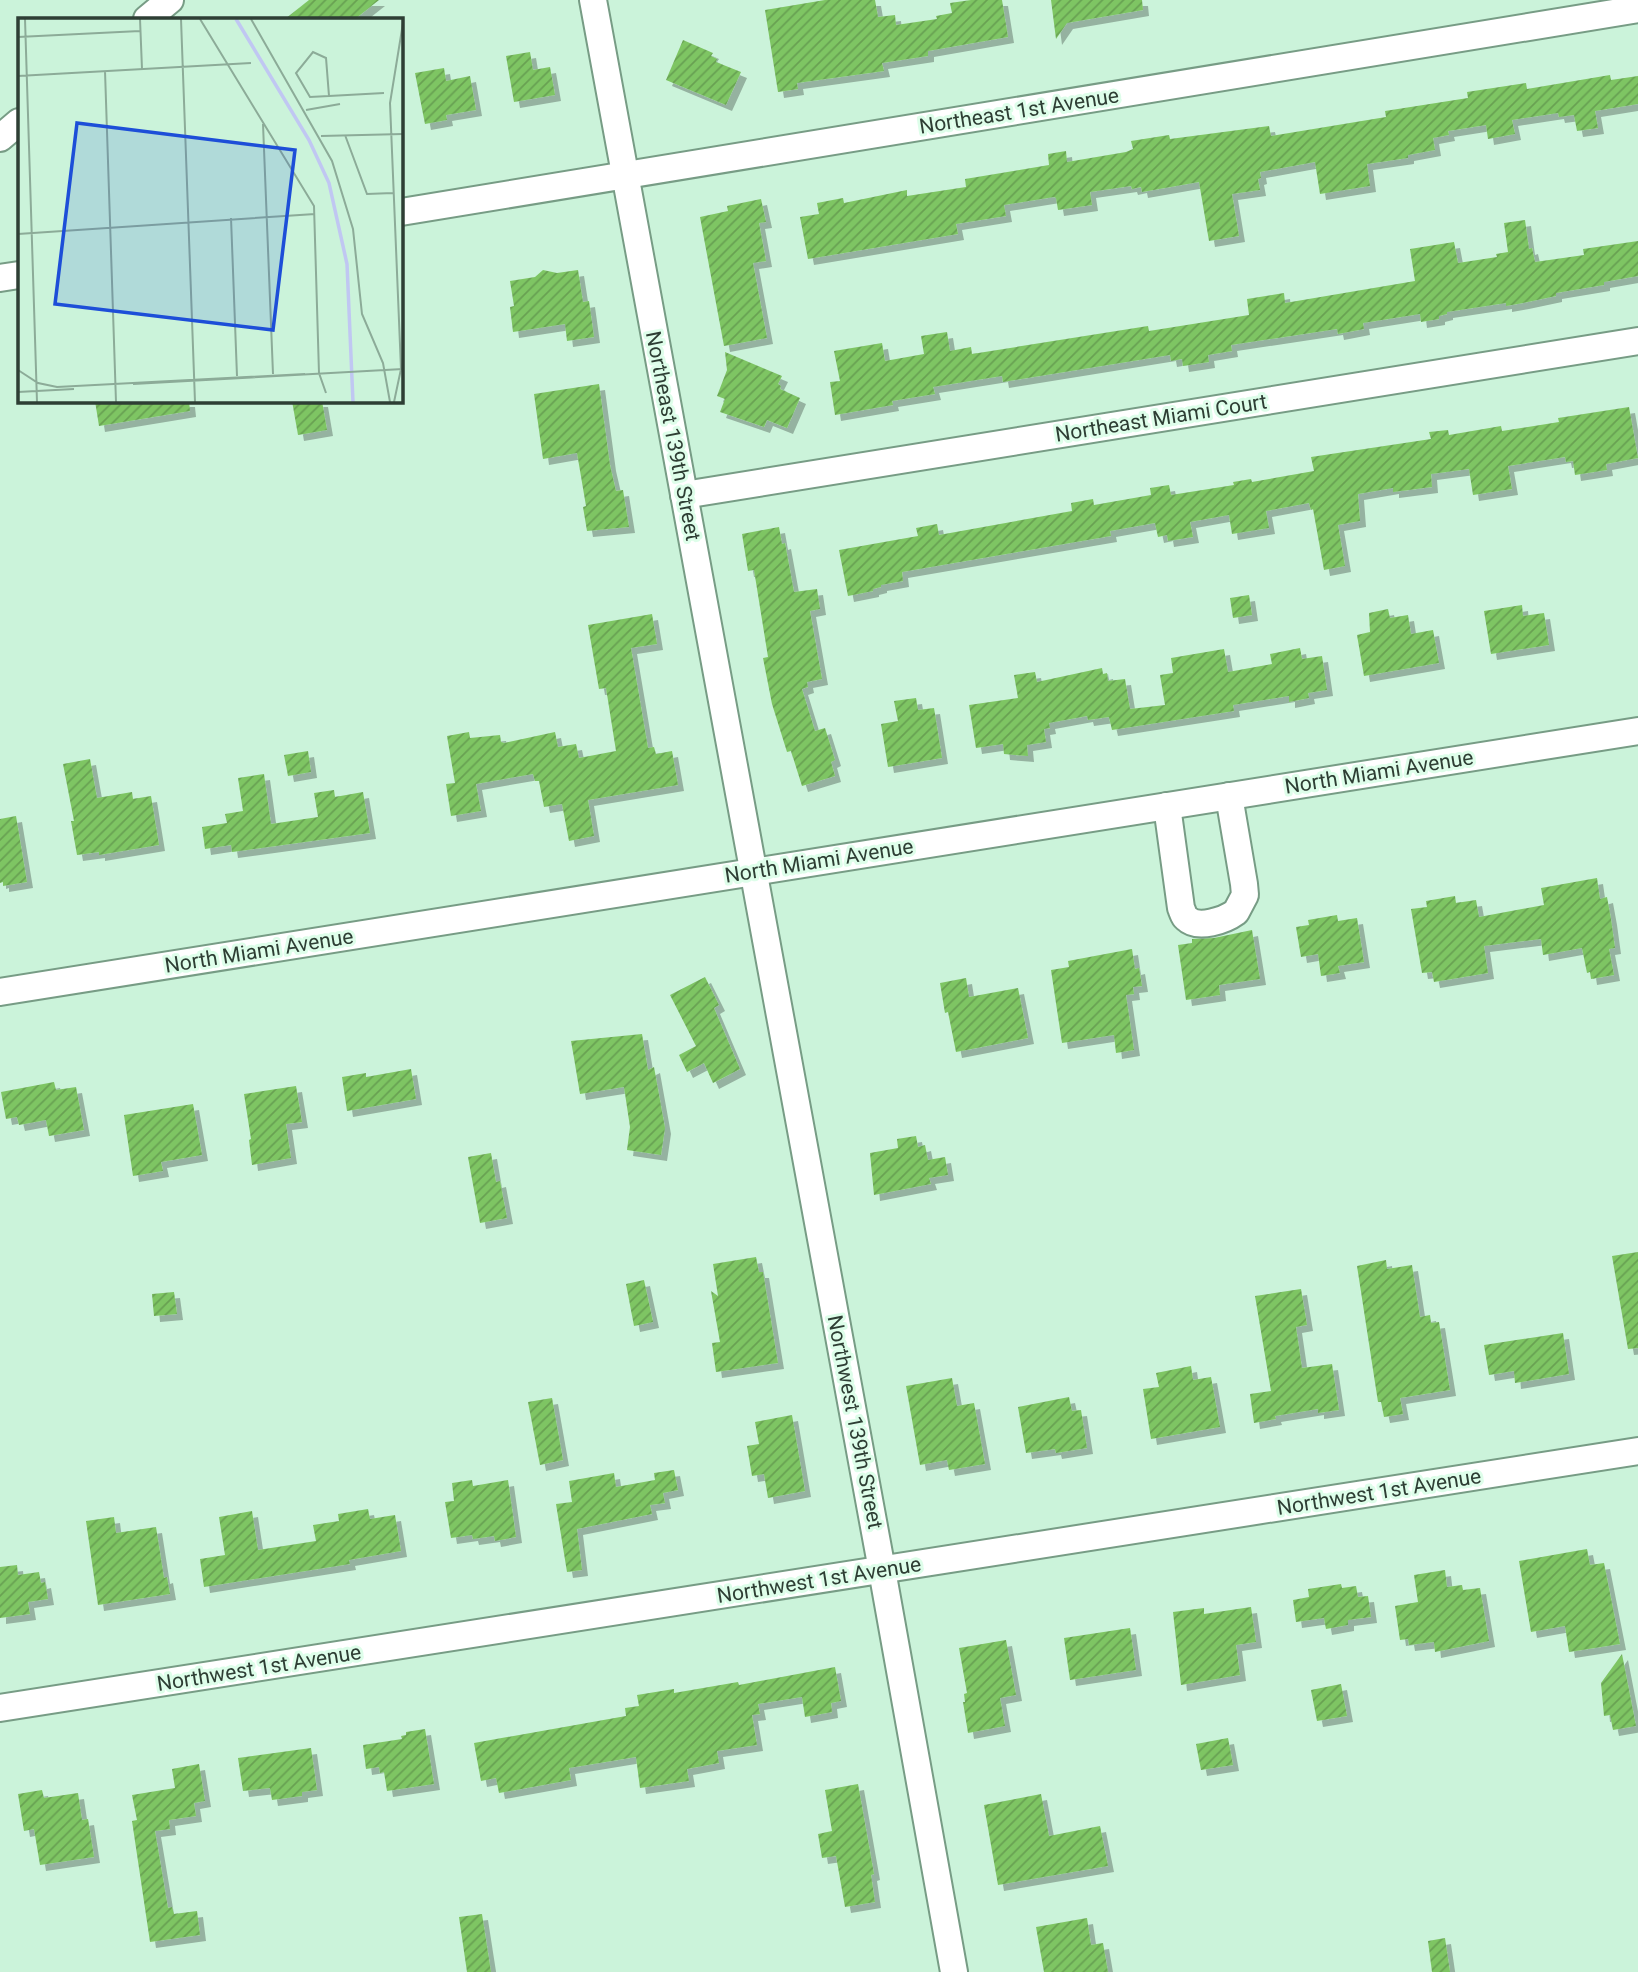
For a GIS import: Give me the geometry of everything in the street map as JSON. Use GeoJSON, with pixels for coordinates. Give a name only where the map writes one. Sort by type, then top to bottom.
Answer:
{"type":"FeatureCollection","features":[{"type":"Feature","properties":{"kind":"street"},"geometry":{"type":"LineString","coordinates":[[148,18],[170,0]]}},
{"type":"Feature","properties":{"kind":"street","name":"Northeast 139th Street"},"geometry":{"type":"LineString","coordinates":[[593,0],[753,872]]}},
{"type":"Feature","properties":{"kind":"street","name":"Northeast 1st Avenue"},"geometry":{"type":"LineString","coordinates":[[402,212],[1638,9]]}},
{"type":"Feature","properties":{"kind":"street"},"geometry":{"type":"LineString","coordinates":[[0,138],[18,123]]}},
{"type":"Feature","properties":{"kind":"street"},"geometry":{"type":"LineString","coordinates":[[0,278],[18,275]]}},
{"type":"Feature","properties":{"kind":"street","name":"Northeast Miami Court"},"geometry":{"type":"LineString","coordinates":[[684,495],[1638,341]]}},
{"type":"Feature","properties":{"kind":"street","name":"North Miami Avenue"},"geometry":{"type":"LineString","coordinates":[[0,992],[1638,731]]}},
{"type":"Feature","properties":{"kind":"street"},"geometry":{"type":"LineString","coordinates":[[1167,806],[1181,908],[1185,918],[1192,922],[1218,921],[1236,912],[1245,895],[1228,796]]}},
{"type":"Feature","properties":{"kind":"street","name":"Northwest 139th Street"},"geometry":{"type":"LineString","coordinates":[[753,872],[954,1972]]}},
{"type":"Feature","properties":{"kind":"street","name":"Northwest 1st Avenue"},"geometry":{"type":"LineString","coordinates":[[0,1708],[1638,1451]]}},
{"type":"Feature","properties":{"kind":"building"},"geometry":{"type":"Polygon","coordinates":[[[309,0],[379,0],[356,18],[286,18],[309,0]]]}},
{"type":"Feature","properties":{"kind":"building"},"geometry":{"type":"Polygon","coordinates":[[[825,0],[875,0],[878,17],[895,15],[896,25],[937,19],[936,16],[952,13],[950,3],[1002,0],[1008,37],[928,51],[928,56],[882,63],[884,71],[797,83],[798,89],[778,92],[765,10],[825,0]]]}},
{"type":"Feature","properties":{"kind":"building"},"geometry":{"type":"Polygon","coordinates":[[[1051,0],[1142,0],[1143,10],[1067,23],[1056,39],[1051,0]]]}},
{"type":"Feature","properties":{"kind":"building"},"geometry":{"type":"Polygon","coordinates":[[[683,40],[713,53],[711,56],[717,59],[716,62],[741,72],[726,105],[666,80],[683,40]]]}},
{"type":"Feature","properties":{"kind":"building"},"geometry":{"type":"Polygon","coordinates":[[[530,52],[533,70],[550,67],[555,95],[514,102],[506,56],[530,52]]]}},
{"type":"Feature","properties":{"kind":"building"},"geometry":{"type":"Polygon","coordinates":[[[444,68],[446,81],[470,76],[476,110],[446,115],[447,120],[425,124],[415,73],[444,68]]]}},
{"type":"Feature","properties":{"kind":"building"},"geometry":{"type":"Polygon","coordinates":[[[1610,75],[1611,80],[1638,76],[1638,104],[1595,111],[1598,128],[1577,131],[1574,115],[1559,117],[1558,113],[1512,120],[1515,134],[1488,139],[1486,125],[1448,131],[1449,135],[1433,138],[1435,150],[1408,155],[1408,158],[1367,164],[1370,186],[1320,194],[1315,162],[1260,172],[1260,190],[1232,194],[1239,236],[1209,241],[1199,182],[1142,192],[1141,187],[1132,189],[1131,186],[1090,192],[1092,205],[1058,210],[1054,197],[1004,205],[1006,216],[956,224],[958,234],[808,259],[800,217],[819,214],[817,203],[843,198],[844,203],[907,190],[907,196],[966,187],[965,179],[1049,165],[1048,154],[1066,151],[1067,162],[1126,152],[1133,149],[1131,141],[1169,135],[1170,139],[1269,126],[1271,136],[1386,117],[1385,111],[1468,98],[1467,92],[1526,83],[1527,89],[1610,75]]]}},
{"type":"Feature","properties":{"kind":"building"},"geometry":{"type":"Polygon","coordinates":[[[761,199],[766,222],[759,223],[766,261],[753,263],[767,338],[724,346],[700,217],[728,211],[727,206],[761,199]]]}},
{"type":"Feature","properties":{"kind":"building"},"geometry":{"type":"Polygon","coordinates":[[[1525,220],[1529,249],[1532,248],[1535,262],[1584,255],[1583,249],[1638,241],[1638,276],[1556,293],[1556,296],[1523,303],[1447,312],[1439,316],[1439,319],[1421,322],[1420,314],[1363,323],[1364,329],[1338,334],[1337,329],[1231,345],[1232,351],[1208,355],[1209,362],[1183,366],[1182,359],[1171,361],[1170,355],[1003,382],[1002,376],[933,387],[935,394],[892,401],[893,405],[835,415],[830,382],[840,381],[834,351],[882,343],[885,361],[924,354],[921,336],[947,332],[950,351],[971,347],[972,354],[1148,326],[1149,331],[1249,315],[1247,299],[1284,293],[1285,303],[1415,281],[1410,249],[1454,242],[1458,263],[1497,257],[1496,254],[1508,252],[1504,223],[1525,220]]]}},
{"type":"Feature","properties":{"kind":"building"},"geometry":{"type":"Polygon","coordinates":[[[543,270],[557,273],[578,270],[583,302],[589,301],[594,337],[567,341],[565,324],[513,332],[510,307],[514,306],[510,281],[535,277],[543,270]]]}},
{"type":"Feature","properties":{"kind":"building"},"geometry":{"type":"Polygon","coordinates":[[[725,352],[782,376],[778,384],[780,389],[800,398],[787,428],[767,420],[764,427],[720,412],[725,399],[717,396],[727,370],[725,352]]]}},
{"type":"Feature","properties":{"kind":"building"},"geometry":{"type":"Polygon","coordinates":[[[599,384],[610,465],[616,491],[623,490],[629,527],[587,531],[583,507],[586,506],[577,453],[543,459],[534,394],[599,384]]]}},
{"type":"Feature","properties":{"kind":"building"},"geometry":{"type":"Polygon","coordinates":[[[95,402],[189,402],[190,411],[99,426],[95,402]]]}},
{"type":"Feature","properties":{"kind":"building"},"geometry":{"type":"Polygon","coordinates":[[[292,402],[322,402],[327,430],[298,435],[292,402]]]}},
{"type":"Feature","properties":{"kind":"building"},"geometry":{"type":"Polygon","coordinates":[[[1629,407],[1638,458],[1606,464],[1607,470],[1575,475],[1573,461],[1566,462],[1565,457],[1508,466],[1512,489],[1473,495],[1469,469],[1431,474],[1432,487],[1393,492],[1393,488],[1358,494],[1360,521],[1338,525],[1345,566],[1324,570],[1313,509],[1311,510],[1309,503],[1266,511],[1269,528],[1232,534],[1229,515],[1190,522],[1193,537],[1168,541],[1167,535],[1158,537],[1155,523],[1110,531],[1111,536],[902,572],[903,581],[848,596],[839,550],[918,536],[916,528],[937,524],[939,535],[1072,511],[1071,503],[1093,499],[1094,505],[1151,495],[1150,488],[1169,485],[1171,495],[1234,485],[1233,482],[1251,479],[1252,482],[1314,471],[1311,457],[1431,439],[1429,432],[1448,430],[1449,435],[1501,426],[1502,431],[1559,422],[1558,418],[1629,407]]]}},
{"type":"Feature","properties":{"kind":"building"},"geometry":{"type":"Polygon","coordinates":[[[779,527],[782,544],[785,543],[794,592],[817,589],[820,609],[810,611],[822,679],[807,682],[808,687],[802,689],[815,731],[825,728],[835,760],[831,762],[835,776],[802,786],[791,751],[787,752],[772,704],[763,658],[768,657],[754,570],[748,571],[742,534],[779,527]]]}},
{"type":"Feature","properties":{"kind":"building"},"geometry":{"type":"Polygon","coordinates":[[[1249,595],[1252,615],[1233,618],[1230,598],[1249,595]]]}},
{"type":"Feature","properties":{"kind":"building"},"geometry":{"type":"Polygon","coordinates":[[[1522,605],[1523,616],[1544,613],[1549,645],[1491,654],[1484,611],[1522,605]]]}},
{"type":"Feature","properties":{"kind":"building"},"geometry":{"type":"Polygon","coordinates":[[[1388,609],[1390,618],[1408,615],[1411,634],[1433,630],[1439,663],[1364,676],[1357,635],[1370,632],[1369,613],[1388,609]]]}},
{"type":"Feature","properties":{"kind":"building"},"geometry":{"type":"Polygon","coordinates":[[[652,614],[657,644],[631,648],[648,748],[654,747],[656,754],[672,751],[678,785],[588,800],[594,836],[569,841],[562,804],[544,807],[539,781],[535,781],[533,774],[476,784],[481,811],[451,816],[446,784],[455,783],[447,736],[469,732],[470,738],[500,735],[501,742],[504,743],[555,732],[558,747],[576,744],[579,758],[616,751],[606,688],[599,689],[588,625],[652,614]]]}},
{"type":"Feature","properties":{"kind":"building"},"geometry":{"type":"Polygon","coordinates":[[[1300,648],[1302,659],[1322,656],[1327,690],[1308,693],[1309,698],[1289,702],[1289,696],[1233,705],[1234,711],[1112,730],[1109,717],[1088,720],[1087,716],[1049,723],[1050,728],[1044,729],[1046,742],[1027,745],[1028,756],[1004,754],[1003,744],[976,748],[969,705],[1018,698],[1014,675],[1035,672],[1037,682],[1102,668],[1103,674],[1107,673],[1108,681],[1125,679],[1130,709],[1165,705],[1160,675],[1173,673],[1171,658],[1224,649],[1228,672],[1272,664],[1270,654],[1300,648]]]}},
{"type":"Feature","properties":{"kind":"building"},"geometry":{"type":"Polygon","coordinates":[[[916,698],[918,710],[934,708],[942,758],[888,767],[881,724],[898,721],[894,701],[916,698]]]}},
{"type":"Feature","properties":{"kind":"building"},"geometry":{"type":"Polygon","coordinates":[[[308,751],[311,772],[288,776],[284,755],[308,751]]]}},
{"type":"Feature","properties":{"kind":"building"},"geometry":{"type":"Polygon","coordinates":[[[90,759],[97,798],[132,792],[133,799],[151,796],[159,845],[99,855],[99,852],[77,855],[71,821],[74,821],[63,764],[90,759]]]}},
{"type":"Feature","properties":{"kind":"building"},"geometry":{"type":"Polygon","coordinates":[[[264,774],[271,824],[318,817],[314,793],[334,790],[335,797],[363,792],[370,833],[232,852],[231,845],[205,849],[202,827],[227,823],[225,814],[243,811],[238,778],[264,774]]]}},
{"type":"Feature","properties":{"kind":"building"},"geometry":{"type":"Polygon","coordinates":[[[16,816],[27,882],[3,886],[3,882],[0,883],[0,819],[16,816]]]}},
{"type":"Feature","properties":{"kind":"building"},"geometry":{"type":"Polygon","coordinates":[[[1597,878],[1600,899],[1607,897],[1611,919],[1615,948],[1609,949],[1614,975],[1591,979],[1590,972],[1587,973],[1582,948],[1543,955],[1541,939],[1484,946],[1488,973],[1434,982],[1432,972],[1422,973],[1411,909],[1427,907],[1426,901],[1455,896],[1456,903],[1476,900],[1479,917],[1544,905],[1541,888],[1597,878]]]}},
{"type":"Feature","properties":{"kind":"building"},"geometry":{"type":"Polygon","coordinates":[[[1337,915],[1338,921],[1357,918],[1364,962],[1338,966],[1340,973],[1321,976],[1318,954],[1301,957],[1296,927],[1309,925],[1308,920],[1337,915]]]}},
{"type":"Feature","properties":{"kind":"building"},"geometry":{"type":"Polygon","coordinates":[[[1252,930],[1260,979],[1219,985],[1220,995],[1186,1000],[1178,945],[1192,943],[1192,939],[1214,938],[1252,930]]]}},
{"type":"Feature","properties":{"kind":"building"},"geometry":{"type":"Polygon","coordinates":[[[1132,949],[1135,969],[1139,968],[1142,986],[1133,987],[1134,994],[1126,995],[1134,1050],[1116,1053],[1114,1035],[1062,1043],[1051,970],[1069,967],[1068,961],[1132,949]]]}},
{"type":"Feature","properties":{"kind":"building"},"geometry":{"type":"Polygon","coordinates":[[[705,977],[719,1005],[714,1008],[740,1069],[713,1083],[704,1063],[687,1072],[679,1055],[696,1046],[670,995],[705,977]]]}},
{"type":"Feature","properties":{"kind":"building"},"geometry":{"type":"Polygon","coordinates":[[[966,978],[969,997],[1018,988],[1028,1038],[956,1052],[940,983],[966,978]]]}},
{"type":"Feature","properties":{"kind":"building"},"geometry":{"type":"Polygon","coordinates":[[[642,1034],[648,1070],[654,1067],[665,1128],[661,1155],[627,1150],[630,1127],[624,1087],[580,1094],[571,1041],[642,1034]]]}},
{"type":"Feature","properties":{"kind":"building"},"geometry":{"type":"Polygon","coordinates":[[[411,1069],[416,1099],[347,1111],[342,1077],[366,1073],[366,1077],[411,1069]]]}},
{"type":"Feature","properties":{"kind":"building"},"geometry":{"type":"Polygon","coordinates":[[[54,1082],[56,1090],[76,1087],[84,1130],[49,1136],[46,1120],[19,1125],[17,1117],[6,1119],[1,1092],[54,1082]]]}},
{"type":"Feature","properties":{"kind":"building"},"geometry":{"type":"Polygon","coordinates":[[[296,1086],[302,1122],[286,1124],[291,1158],[252,1165],[244,1094],[296,1086]]]}},
{"type":"Feature","properties":{"kind":"building"},"geometry":{"type":"Polygon","coordinates":[[[193,1104],[202,1155],[161,1162],[163,1171],[133,1176],[124,1115],[193,1104]]]}},
{"type":"Feature","properties":{"kind":"building"},"geometry":{"type":"Polygon","coordinates":[[[916,1136],[918,1147],[925,1145],[928,1160],[945,1157],[948,1175],[929,1178],[931,1184],[874,1195],[870,1153],[898,1148],[897,1139],[916,1136]]]}},
{"type":"Feature","properties":{"kind":"building"},"geometry":{"type":"Polygon","coordinates":[[[491,1153],[507,1218],[480,1223],[468,1157],[491,1153]]]}},
{"type":"Feature","properties":{"kind":"building"},"geometry":{"type":"Polygon","coordinates":[[[1638,1252],[1638,1348],[1628,1349],[1612,1256],[1638,1252]]]}},
{"type":"Feature","properties":{"kind":"building"},"geometry":{"type":"Polygon","coordinates":[[[756,1257],[759,1272],[763,1272],[778,1363],[716,1372],[712,1343],[720,1342],[711,1291],[718,1296],[713,1264],[756,1257]]]}},
{"type":"Feature","properties":{"kind":"building"},"geometry":{"type":"Polygon","coordinates":[[[1386,1260],[1387,1269],[1412,1265],[1420,1317],[1430,1315],[1431,1323],[1439,1322],[1450,1390],[1400,1398],[1403,1414],[1384,1417],[1381,1402],[1378,1402],[1357,1266],[1386,1260]]]}},
{"type":"Feature","properties":{"kind":"building"},"geometry":{"type":"Polygon","coordinates":[[[644,1280],[653,1322],[634,1326],[626,1284],[644,1280]]]}},
{"type":"Feature","properties":{"kind":"building"},"geometry":{"type":"Polygon","coordinates":[[[1301,1289],[1307,1325],[1296,1327],[1302,1368],[1332,1364],[1339,1410],[1318,1413],[1318,1409],[1275,1416],[1276,1419],[1254,1423],[1250,1394],[1271,1391],[1255,1296],[1301,1289]]]}},
{"type":"Feature","properties":{"kind":"building"},"geometry":{"type":"Polygon","coordinates":[[[174,1292],[177,1314],[154,1316],[152,1294],[174,1292]]]}},
{"type":"Feature","properties":{"kind":"building"},"geometry":{"type":"Polygon","coordinates":[[[1563,1333],[1569,1374],[1515,1383],[1514,1371],[1489,1375],[1484,1345],[1563,1333]]]}},
{"type":"Feature","properties":{"kind":"building"},"geometry":{"type":"Polygon","coordinates":[[[1191,1366],[1193,1380],[1211,1377],[1220,1427],[1151,1439],[1143,1389],[1159,1387],[1156,1373],[1191,1366]]]}},
{"type":"Feature","properties":{"kind":"building"},"geometry":{"type":"Polygon","coordinates":[[[952,1378],[957,1406],[974,1403],[985,1464],[949,1470],[947,1460],[920,1465],[906,1386],[952,1378]]]}},
{"type":"Feature","properties":{"kind":"building"},"geometry":{"type":"Polygon","coordinates":[[[1069,1397],[1072,1411],[1081,1410],[1087,1448],[1056,1453],[1055,1449],[1026,1453],[1018,1407],[1069,1397]]]}},
{"type":"Feature","properties":{"kind":"building"},"geometry":{"type":"Polygon","coordinates":[[[552,1398],[563,1460],[540,1465],[528,1402],[552,1398]]]}},
{"type":"Feature","properties":{"kind":"building"},"geometry":{"type":"Polygon","coordinates":[[[792,1415],[805,1491],[768,1498],[764,1474],[752,1476],[747,1446],[759,1444],[755,1422],[792,1415]]]}},
{"type":"Feature","properties":{"kind":"building"},"geometry":{"type":"Polygon","coordinates":[[[674,1470],[678,1490],[663,1493],[665,1503],[650,1505],[652,1514],[577,1529],[582,1570],[567,1572],[556,1504],[572,1502],[569,1481],[614,1473],[616,1487],[655,1480],[654,1473],[674,1470]]]}},
{"type":"Feature","properties":{"kind":"building"},"geometry":{"type":"Polygon","coordinates":[[[472,1480],[473,1486],[508,1480],[516,1537],[495,1541],[494,1536],[451,1538],[445,1502],[454,1501],[452,1483],[472,1480]]]}},
{"type":"Feature","properties":{"kind":"building"},"geometry":{"type":"Polygon","coordinates":[[[368,1509],[370,1519],[395,1515],[401,1551],[349,1560],[350,1564],[204,1587],[200,1559],[225,1555],[219,1517],[252,1511],[258,1550],[316,1541],[313,1525],[339,1521],[338,1514],[368,1509]]]}},
{"type":"Feature","properties":{"kind":"building"},"geometry":{"type":"Polygon","coordinates":[[[114,1517],[116,1533],[156,1527],[164,1578],[167,1577],[170,1594],[98,1605],[86,1521],[114,1517]]]}},
{"type":"Feature","properties":{"kind":"building"},"geometry":{"type":"Polygon","coordinates":[[[1587,1549],[1590,1565],[1604,1563],[1620,1644],[1569,1652],[1565,1626],[1531,1632],[1519,1561],[1587,1549]]]}},
{"type":"Feature","properties":{"kind":"building"},"geometry":{"type":"Polygon","coordinates":[[[17,1565],[18,1575],[39,1572],[41,1583],[45,1582],[48,1599],[28,1602],[30,1614],[0,1618],[0,1567],[17,1565]]]}},
{"type":"Feature","properties":{"kind":"building"},"geometry":{"type":"Polygon","coordinates":[[[1445,1570],[1447,1587],[1462,1585],[1463,1590],[1480,1588],[1489,1641],[1435,1652],[1434,1642],[1409,1645],[1408,1639],[1400,1640],[1395,1606],[1418,1602],[1414,1575],[1445,1570]]]}},
{"type":"Feature","properties":{"kind":"building"},"geometry":{"type":"Polygon","coordinates":[[[1341,1584],[1342,1588],[1356,1586],[1358,1597],[1368,1596],[1371,1617],[1348,1620],[1348,1625],[1326,1629],[1324,1618],[1296,1622],[1293,1600],[1309,1597],[1308,1589],[1341,1584]]]}},
{"type":"Feature","properties":{"kind":"building"},"geometry":{"type":"Polygon","coordinates":[[[1251,1607],[1256,1642],[1236,1645],[1240,1675],[1181,1685],[1173,1612],[1204,1608],[1204,1614],[1251,1607]]]}},
{"type":"Feature","properties":{"kind":"building"},"geometry":{"type":"Polygon","coordinates":[[[1130,1628],[1136,1670],[1070,1680],[1064,1638],[1130,1628]]]}},
{"type":"Feature","properties":{"kind":"building"},"geometry":{"type":"Polygon","coordinates":[[[1006,1640],[1016,1695],[1000,1698],[1005,1726],[968,1733],[963,1702],[964,1694],[967,1693],[959,1648],[1006,1640]]]}},
{"type":"Feature","properties":{"kind":"building"},"geometry":{"type":"Polygon","coordinates":[[[1622,1654],[1636,1726],[1613,1730],[1610,1715],[1604,1716],[1601,1683],[1622,1654]]]}},
{"type":"Feature","properties":{"kind":"building"},"geometry":{"type":"Polygon","coordinates":[[[835,1667],[841,1701],[831,1703],[832,1712],[805,1717],[802,1697],[758,1704],[760,1714],[752,1715],[757,1745],[717,1751],[719,1763],[687,1769],[689,1781],[640,1788],[636,1757],[569,1768],[571,1780],[499,1793],[496,1778],[481,1781],[474,1743],[626,1716],[625,1708],[639,1706],[637,1695],[674,1689],[674,1693],[738,1682],[739,1685],[835,1667]]]}},
{"type":"Feature","properties":{"kind":"building"},"geometry":{"type":"Polygon","coordinates":[[[1341,1684],[1347,1716],[1317,1721],[1311,1690],[1341,1684]]]}},
{"type":"Feature","properties":{"kind":"building"},"geometry":{"type":"Polygon","coordinates":[[[425,1729],[434,1784],[387,1791],[384,1772],[380,1773],[379,1767],[366,1769],[363,1745],[402,1739],[401,1736],[406,1735],[406,1732],[425,1729]]]}},
{"type":"Feature","properties":{"kind":"building"},"geometry":{"type":"Polygon","coordinates":[[[1228,1738],[1233,1765],[1201,1770],[1196,1744],[1228,1738]]]}},
{"type":"Feature","properties":{"kind":"building"},"geometry":{"type":"Polygon","coordinates":[[[311,1748],[317,1790],[302,1792],[302,1796],[272,1800],[270,1788],[243,1791],[238,1758],[311,1748]]]}},
{"type":"Feature","properties":{"kind":"building"},"geometry":{"type":"Polygon","coordinates":[[[199,1764],[205,1801],[194,1803],[196,1816],[169,1820],[170,1829],[155,1831],[168,1908],[172,1907],[174,1914],[197,1911],[200,1935],[150,1942],[132,1821],[137,1820],[132,1795],[175,1788],[172,1769],[199,1764]]]}},
{"type":"Feature","properties":{"kind":"building"},"geometry":{"type":"Polygon","coordinates":[[[858,1784],[874,1874],[871,1875],[875,1902],[845,1907],[836,1856],[822,1858],[818,1834],[832,1831],[825,1790],[858,1784]]]}},
{"type":"Feature","properties":{"kind":"building"},"geometry":{"type":"Polygon","coordinates":[[[42,1790],[44,1798],[78,1793],[82,1820],[88,1819],[94,1857],[40,1865],[34,1829],[24,1831],[18,1794],[42,1790]]]}},
{"type":"Feature","properties":{"kind":"building"},"geometry":{"type":"Polygon","coordinates":[[[1041,1794],[1049,1836],[1100,1826],[1108,1866],[998,1885],[984,1805],[1041,1794]]]}},
{"type":"Feature","properties":{"kind":"building"},"geometry":{"type":"Polygon","coordinates":[[[482,1914],[491,1972],[467,1972],[459,1917],[482,1914]]]}},
{"type":"Feature","properties":{"kind":"building"},"geometry":{"type":"Polygon","coordinates":[[[1087,1918],[1091,1945],[1103,1943],[1108,1972],[1044,1972],[1036,1927],[1087,1918]]]}},
{"type":"Feature","properties":{"kind":"building"},"geometry":{"type":"Polygon","coordinates":[[[1445,1938],[1450,1972],[1432,1972],[1428,1941],[1445,1938]]]}}]}
